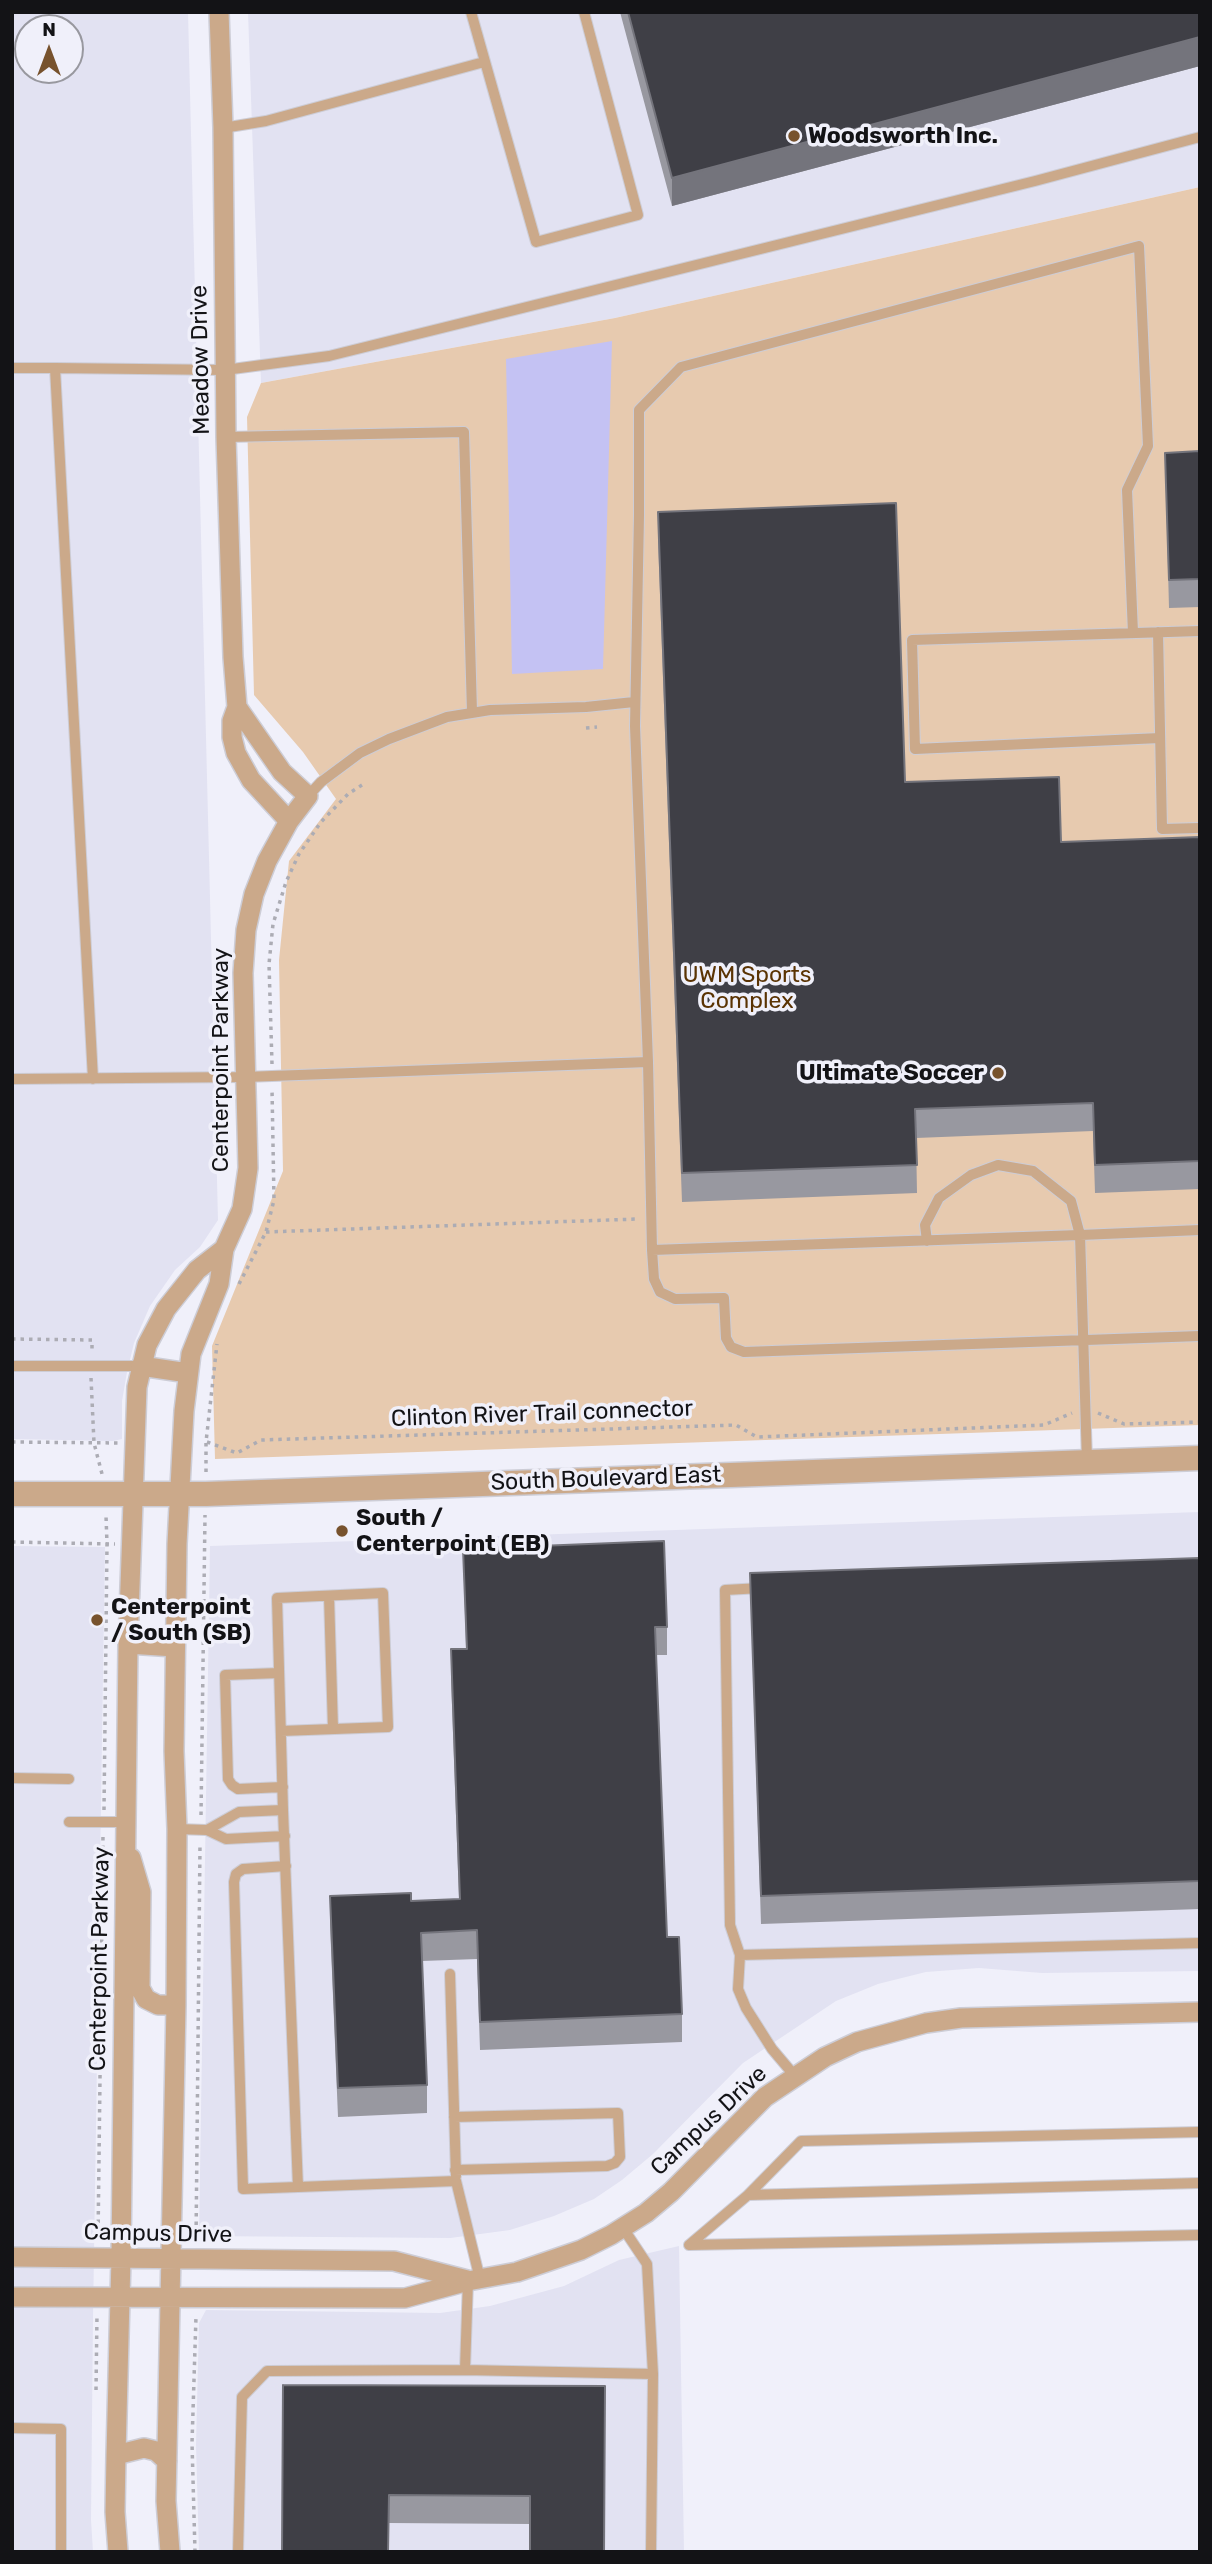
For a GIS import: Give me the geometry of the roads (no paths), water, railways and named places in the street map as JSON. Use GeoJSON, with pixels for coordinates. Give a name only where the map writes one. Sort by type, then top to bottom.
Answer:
{"type":"FeatureCollection","features":[{"type":"Feature","properties":{"kind":"street","name":"Meadow Drive"},"geometry":{"type":"LineString","coordinates":[[219,12],[226,437],[237,707],[232,729],[236,753],[251,780],[289,821]]}},
{"type":"Feature","properties":{"kind":"street"},"geometry":{"type":"LineString","coordinates":[[237,707],[282,772],[308,796]]}},
{"type":"Feature","properties":{"kind":"street","name":"Centerpoint Parkway"},"geometry":{"type":"LineString","coordinates":[[170,2552],[166,2501],[176,2005],[175,1647],[179,1494],[188,1373],[200,1326],[219,1284],[224,1249],[238,1220],[247,1186],[243,973],[246,930],[262,872],[289,821],[308,796]]}},
{"type":"Feature","properties":{"kind":"street","name":"Centerpoint Parkway"},"geometry":{"type":"LineString","coordinates":[[118,2552],[116,2455],[128,1644],[135,1409],[147,1345],[166,1309],[197,1270],[224,1249]]}},
{"type":"Feature","properties":{"kind":"street"},"geometry":{"type":"LineString","coordinates":[[141,1366],[188,1373]]}},
{"type":"Feature","properties":{"kind":"street","name":"South Boulevard East"},"geometry":{"type":"LineString","coordinates":[[12,1494],[133,1496],[1200,1458]]}},
{"type":"Feature","properties":{"kind":"street"},"geometry":{"type":"LineString","coordinates":[[128,1644],[175,1647]]}},
{"type":"Feature","properties":{"kind":"street"},"geometry":{"type":"LineString","coordinates":[[126,1831],[141,1892],[140,1987],[146,1999],[158,2005],[176,2005]]}},
{"type":"Feature","properties":{"kind":"street","name":"Campus Drive"},"geometry":{"type":"LineString","coordinates":[[12,2297],[405,2298],[517,2272],[581,2250],[623,2228],[671,2192],[745,2115],[794,2075],[857,2042],[926,2023],[997,2017],[1200,2012]]}},
{"type":"Feature","properties":{"kind":"street","name":"Campus Drive"},"geometry":{"type":"LineString","coordinates":[[12,2257],[394,2261],[474,2280]]}},
{"type":"Feature","properties":{"kind":"street"},"geometry":{"type":"LineString","coordinates":[[116,2455],[144,2448],[156,2451],[167,2461]]}},
{"type":"Feature","properties":{"kind":"lane"},"geometry":{"type":"LineString","coordinates":[[471,12],[536,242],[638,215],[584,12]]}},
{"type":"Feature","properties":{"kind":"lane"},"geometry":{"type":"LineString","coordinates":[[223,128],[266,121],[484,62]]}},
{"type":"Feature","properties":{"kind":"lane"},"geometry":{"type":"LineString","coordinates":[[12,368],[225,370],[329,356],[1035,181],[1200,136]]}},
{"type":"Feature","properties":{"kind":"lane"},"geometry":{"type":"LineString","coordinates":[[1133,633],[1127,491],[1148,446],[1139,246],[681,367],[639,410],[634,702],[648,1062],[652,1250],[654,1279],[660,1292],[675,1299],[724,1298],[726,1338],[731,1347],[744,1352],[1200,1336]]}},
{"type":"Feature","properties":{"kind":"lane"},"geometry":{"type":"LineString","coordinates":[[55,368],[93,1079]]}},
{"type":"Feature","properties":{"kind":"lane"},"geometry":{"type":"LineString","coordinates":[[226,437],[464,432],[472,712]]}},
{"type":"Feature","properties":{"kind":"lane"},"geometry":{"type":"LineString","coordinates":[[1160,738],[915,749],[912,640],[1200,631]]}},
{"type":"Feature","properties":{"kind":"lane"},"geometry":{"type":"LineString","coordinates":[[1158,632],[1162,829],[1200,828]]}},
{"type":"Feature","properties":{"kind":"lane"},"geometry":{"type":"LineString","coordinates":[[308,796],[321,782],[360,753],[447,717],[472,712],[634,702]]}},
{"type":"Feature","properties":{"kind":"lane"},"geometry":{"type":"LineString","coordinates":[[12,1079],[246,1077],[648,1062]]}},
{"type":"Feature","properties":{"kind":"lane"},"geometry":{"type":"LineString","coordinates":[[927,1241],[925,1225],[939,1198],[971,1175],[998,1165],[1033,1171],[1071,1201],[1080,1235],[1087,1462]]}},
{"type":"Feature","properties":{"kind":"lane"},"geometry":{"type":"LineString","coordinates":[[652,1250],[1200,1230]]}},
{"type":"Feature","properties":{"kind":"lane"},"geometry":{"type":"LineString","coordinates":[[12,1366],[141,1366]]}},
{"type":"Feature","properties":{"kind":"lane"},"geometry":{"type":"LineString","coordinates":[[767,1588],[725,1590],[730,1925],[740,1955],[738,1989],[746,2008],[772,2049],[794,2075]]}},
{"type":"Feature","properties":{"kind":"lane"},"geometry":{"type":"LineString","coordinates":[[281,1731],[388,1727],[383,1593],[277,1598],[281,1731],[298,2187]]}},
{"type":"Feature","properties":{"kind":"lane"},"geometry":{"type":"LineString","coordinates":[[330,1596],[333,1729]]}},
{"type":"Feature","properties":{"kind":"lane"},"geometry":{"type":"LineString","coordinates":[[279,1673],[225,1675],[228,1779],[238,1788],[283,1787]]}},
{"type":"Feature","properties":{"kind":"lane"},"geometry":{"type":"LineString","coordinates":[[12,1778],[69,1779]]}},
{"type":"Feature","properties":{"kind":"lane"},"geometry":{"type":"LineString","coordinates":[[207,1830],[239,1812],[284,1810]]}},
{"type":"Feature","properties":{"kind":"lane"},"geometry":{"type":"LineString","coordinates":[[69,1822],[126,1831]]}},
{"type":"Feature","properties":{"kind":"lane"},"geometry":{"type":"LineString","coordinates":[[177,1829],[207,1830],[226,1839],[285,1836]]}},
{"type":"Feature","properties":{"kind":"lane"},"geometry":{"type":"LineString","coordinates":[[286,1866],[243,1869],[236,1874],[234,1882],[243,2189],[607,2166],[620,2157],[618,2113],[454,2117]]}},
{"type":"Feature","properties":{"kind":"lane"},"geometry":{"type":"LineString","coordinates":[[740,1955],[1200,1943]]}},
{"type":"Feature","properties":{"kind":"lane"},"geometry":{"type":"LineString","coordinates":[[450,1974],[456,2176],[474,2280],[465,2370]]}},
{"type":"Feature","properties":{"kind":"lane"},"geometry":{"type":"LineString","coordinates":[[1200,2132],[801,2141],[748,2195],[689,2245],[1200,2235]]}},
{"type":"Feature","properties":{"kind":"lane"},"geometry":{"type":"LineString","coordinates":[[748,2195],[1200,2183]]}},
{"type":"Feature","properties":{"kind":"lane"},"geometry":{"type":"LineString","coordinates":[[623,2228],[647,2264],[653,2374],[651,2552]]}},
{"type":"Feature","properties":{"kind":"lane"},"geometry":{"type":"LineString","coordinates":[[238,2552],[242,2397],[267,2371],[465,2370],[653,2374]]}},
{"type":"Feature","properties":{"kind":"lane"},"geometry":{"type":"LineString","coordinates":[[12,2428],[61,2429],[61,2552]]}},
{"type":"Feature","properties":{"kind":"water"},"geometry":{"type":"Polygon","coordinates":[[[612,341],[603,669],[512,674],[506,359],[612,341]]]}},
{"type":"Feature","properties":{"kind":"place","name":"Woodsworth Inc."},"geometry":{"type":"Point","coordinates":[794,136]}},
{"type":"Feature","properties":{"kind":"place","name":"Ultimate Soccer"},"geometry":{"type":"Point","coordinates":[998,1073]}},
{"type":"Feature","properties":{"kind":"place","name":"South / Centerpoint (EB)"},"geometry":{"type":"Point","coordinates":[342,1531]}},
{"type":"Feature","properties":{"kind":"place","name":"Centerpoint / South (SB)"},"geometry":{"type":"Point","coordinates":[97,1620]}},
{"type":"Feature","properties":{"kind":"park label","name":"UWM Sports Complex"},"geometry":{"type":"Point","coordinates":[747,988]}}]}
